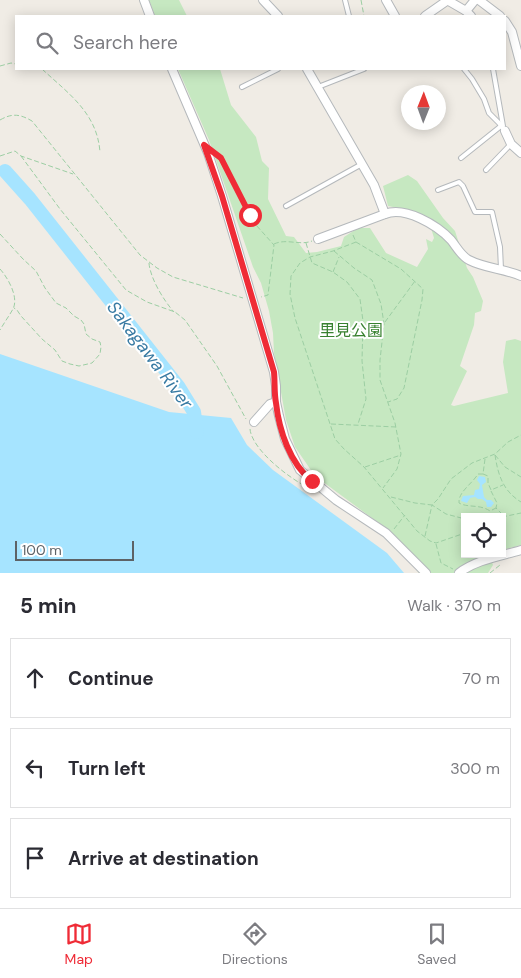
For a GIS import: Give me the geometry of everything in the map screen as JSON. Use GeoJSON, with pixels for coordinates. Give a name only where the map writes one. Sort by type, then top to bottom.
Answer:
{"type":"FeatureCollection","features":[{"type":"Feature","properties":{"kind":"street"},"geometry":{"type":"LineString","coordinates":[[144,0],[150,15]]}},
{"type":"Feature","properties":{"kind":"street"},"geometry":{"type":"LineString","coordinates":[[263,0],[277,15]]}},
{"type":"Feature","properties":{"kind":"street"},"geometry":{"type":"LineString","coordinates":[[386,0],[394,15]]}},
{"type":"Feature","properties":{"kind":"street"},"geometry":{"type":"LineString","coordinates":[[426,15],[447,0],[469,14],[474,0]]}},
{"type":"Feature","properties":{"kind":"street"},"geometry":{"type":"LineString","coordinates":[[479,0],[499,15]]}},
{"type":"Feature","properties":{"kind":"street"},"geometry":{"type":"LineString","coordinates":[[506,23],[512,32],[521,66]]}},
{"type":"Feature","properties":{"kind":"street"},"geometry":{"type":"LineString","coordinates":[[172,70],[208,153],[222,196],[274,372],[276,402],[285,438],[300,470],[336,500],[388,536],[426,573]]}},
{"type":"Feature","properties":{"kind":"street"},"geometry":{"type":"LineString","coordinates":[[309,70],[374,184],[385,214]]}},
{"type":"Feature","properties":{"kind":"street"},"geometry":{"type":"LineString","coordinates":[[503,128],[511,144],[521,153]]}},
{"type":"Feature","properties":{"kind":"street"},"geometry":{"type":"LineString","coordinates":[[318,239],[391,212],[399,212],[412,215],[447,236],[466,259],[521,276]]}},
{"type":"Feature","properties":{"kind":"street"},"geometry":{"type":"LineString","coordinates":[[252,423],[270,404],[276,402]]}},
{"type":"Feature","properties":{"kind":"street"},"geometry":{"type":"LineString","coordinates":[[506,555],[521,550]]}},
{"type":"Feature","properties":{"kind":"street"},"geometry":{"type":"LineString","coordinates":[[458,573],[467,567],[496,558]]}},
{"type":"Feature","properties":{"kind":"lane"},"geometry":{"type":"LineString","coordinates":[[345,0],[348,15]]}},
{"type":"Feature","properties":{"kind":"lane"},"geometry":{"type":"LineString","coordinates":[[242,87],[276,70]]}},
{"type":"Feature","properties":{"kind":"lane"},"geometry":{"type":"LineString","coordinates":[[318,86],[361,70]]}},
{"type":"Feature","properties":{"kind":"lane"},"geometry":{"type":"LineString","coordinates":[[465,70],[484,99],[489,113],[503,128]]}},
{"type":"Feature","properties":{"kind":"lane"},"geometry":{"type":"LineString","coordinates":[[493,70],[503,128]]}},
{"type":"Feature","properties":{"kind":"lane"},"geometry":{"type":"LineString","coordinates":[[461,158],[503,128]]}},
{"type":"Feature","properties":{"kind":"lane"},"geometry":{"type":"LineString","coordinates":[[486,170],[511,144]]}},
{"type":"Feature","properties":{"kind":"lane"},"geometry":{"type":"LineString","coordinates":[[286,206],[362,164]]}},
{"type":"Feature","properties":{"kind":"lane"},"geometry":{"type":"LineString","coordinates":[[438,190],[459,182],[463,186],[475,212],[492,212],[500,248],[502,269]]}},
{"type":"Feature","properties":{"kind":"path"},"geometry":{"type":"LineString","coordinates":[[361,0],[364,15]]}},
{"type":"Feature","properties":{"kind":"path"},"geometry":{"type":"LineString","coordinates":[[0,66],[15,64]]}},
{"type":"Feature","properties":{"kind":"path"},"geometry":{"type":"LineString","coordinates":[[43,70],[89,116],[96,131],[100,152]]}},
{"type":"Feature","properties":{"kind":"path"},"geometry":{"type":"LineString","coordinates":[[0,120],[16,115],[24,116],[32,121],[140,254],[149,262],[173,277],[246,299]]}},
{"type":"Feature","properties":{"kind":"path"},"geometry":{"type":"LineString","coordinates":[[0,156],[15,151],[21,156],[65,215],[126,290],[132,295],[175,312]]}},
{"type":"Feature","properties":{"kind":"path"},"geometry":{"type":"LineString","coordinates":[[216,153],[221,158],[256,225],[274,245],[268,295],[258,298]]}},
{"type":"Feature","properties":{"kind":"path"},"geometry":{"type":"LineString","coordinates":[[21,156],[75,174]]}},
{"type":"Feature","properties":{"kind":"path"},"geometry":{"type":"LineString","coordinates":[[349,228],[356,242],[401,269],[423,289],[404,388],[397,399],[387,403]]}},
{"type":"Feature","properties":{"kind":"path"},"geometry":{"type":"LineString","coordinates":[[0,234],[23,260],[36,271],[56,303],[66,308],[84,324],[86,334],[92,340],[100,342],[100,354],[92,363],[79,366],[62,361],[55,350],[42,339],[14,308]]}},
{"type":"Feature","properties":{"kind":"path"},"geometry":{"type":"LineString","coordinates":[[274,245],[281,241],[305,243],[312,263],[333,272],[347,282],[360,299],[363,321],[362,361],[366,399],[358,424]]}},
{"type":"Feature","properties":{"kind":"path"},"geometry":{"type":"LineString","coordinates":[[356,242],[310,257],[300,263],[290,276],[290,294],[295,318],[335,439],[344,450],[364,467],[430,541],[436,543],[461,534]]}},
{"type":"Feature","properties":{"kind":"path"},"geometry":{"type":"LineString","coordinates":[[333,251],[372,280],[381,304],[384,324],[380,380],[396,426],[401,454],[397,469],[383,489]]}},
{"type":"Feature","properties":{"kind":"path"},"geometry":{"type":"LineString","coordinates":[[333,272],[340,256]]}},
{"type":"Feature","properties":{"kind":"path"},"geometry":{"type":"LineString","coordinates":[[149,262],[150,271],[162,296],[175,312],[185,320],[217,366],[248,423],[252,423],[251,436],[257,446],[295,480],[310,489]]}},
{"type":"Feature","properties":{"kind":"path"},"geometry":{"type":"LineString","coordinates":[[0,268],[9,280],[15,300],[14,308],[0,330]]}},
{"type":"Feature","properties":{"kind":"path"},"geometry":{"type":"LineString","coordinates":[[384,324],[415,281]]}},
{"type":"Feature","properties":{"kind":"path"},"geometry":{"type":"LineString","coordinates":[[330,424],[396,426]]}},
{"type":"Feature","properties":{"kind":"path"},"geometry":{"type":"LineString","coordinates":[[425,537],[432,505],[451,479],[472,464],[495,454],[508,442],[521,435]]}},
{"type":"Feature","properties":{"kind":"path"},"geometry":{"type":"LineString","coordinates":[[364,467],[401,454]]}},
{"type":"Feature","properties":{"kind":"path"},"geometry":{"type":"LineString","coordinates":[[495,454],[505,467],[520,477]]}},
{"type":"Feature","properties":{"kind":"path"},"geometry":{"type":"LineString","coordinates":[[495,454],[498,472],[504,486],[514,498],[521,502]]}},
{"type":"Feature","properties":{"kind":"path"},"geometry":{"type":"LineString","coordinates":[[484,474],[485,458]]}},
{"type":"Feature","properties":{"kind":"path"},"geometry":{"type":"LineString","coordinates":[[478,474],[488,476],[488,483],[497,503],[496,508],[490,511],[479,506],[465,506],[460,503],[459,498],[461,494],[475,480],[478,474]]}},
{"type":"Feature","properties":{"kind":"path"},"geometry":{"type":"LineString","coordinates":[[491,490],[504,486]]}},
{"type":"Feature","properties":{"kind":"path"},"geometry":{"type":"LineString","coordinates":[[390,497],[432,505],[446,514],[461,518]]}},
{"type":"Feature","properties":{"kind":"path"},"geometry":{"type":"LineString","coordinates":[[496,508],[501,513]]}},
{"type":"Feature","properties":{"kind":"path"},"geometry":{"type":"LineString","coordinates":[[506,517],[521,513]]}},
{"type":"Feature","properties":{"kind":"path"},"geometry":{"type":"LineString","coordinates":[[388,536],[405,515]]}},
{"type":"Feature","properties":{"kind":"path"},"geometry":{"type":"LineString","coordinates":[[436,543],[441,563],[458,573]]}},
{"type":"Feature","properties":{"kind":"path"},"geometry":{"type":"LineString","coordinates":[[490,573],[504,560],[504,558]]}},
{"type":"Feature","properties":{"kind":"green space"},"geometry":{"type":"Polygon","coordinates":[[[149,0],[179,0],[186,15],[155,15],[149,0]]]}},
{"type":"Feature","properties":{"kind":"green space","name":"里見公園"},"geometry":{"type":"Polygon","coordinates":[[[178,70],[220,70],[231,105],[256,137],[262,161],[269,168],[268,199],[286,236],[294,237],[306,253],[341,246],[344,237],[358,228],[370,228],[386,253],[417,267],[428,249],[426,239],[432,242],[434,238],[428,218],[408,210],[388,206],[383,186],[408,175],[417,181],[443,218],[455,231],[467,268],[483,301],[481,311],[475,313],[474,325],[460,366],[467,371],[451,405],[454,406],[508,393],[503,362],[506,341],[515,339],[521,341],[521,545],[506,549],[506,513],[461,513],[461,558],[490,558],[493,565],[488,573],[419,573],[380,524],[315,476],[295,447],[286,420],[274,353],[269,311],[261,283],[253,267],[209,140],[178,70]]]}},
{"type":"Feature","properties":{"kind":"water"},"geometry":{"type":"Polygon","coordinates":[[[0,354],[169,412],[231,418],[247,445],[273,470],[387,553],[404,573],[0,573],[0,354]]]}},
{"type":"Feature","properties":{"kind":"water"},"geometry":{"type":"Polygon","coordinates":[[[479,476],[485,477],[486,482],[482,485],[484,497],[494,503],[491,507],[487,507],[486,502],[475,497],[470,498],[467,503],[461,501],[463,496],[474,495],[475,490],[479,489],[480,484],[477,480],[479,476]]]}},
{"type":"Feature","properties":{"kind":"waterway","name":"Sakagawa River"},"geometry":{"type":"LineString","coordinates":[[5,171],[30,199],[178,386],[194,412],[197,432]]}},
{"type":"Feature","properties":{"kind":"route"},"geometry":{"type":"LineString","coordinates":[[250,215],[238,188],[221,158],[212,149],[204,145],[222,196],[274,372],[276,402],[285,438],[300,470],[312,481]]}}]}
